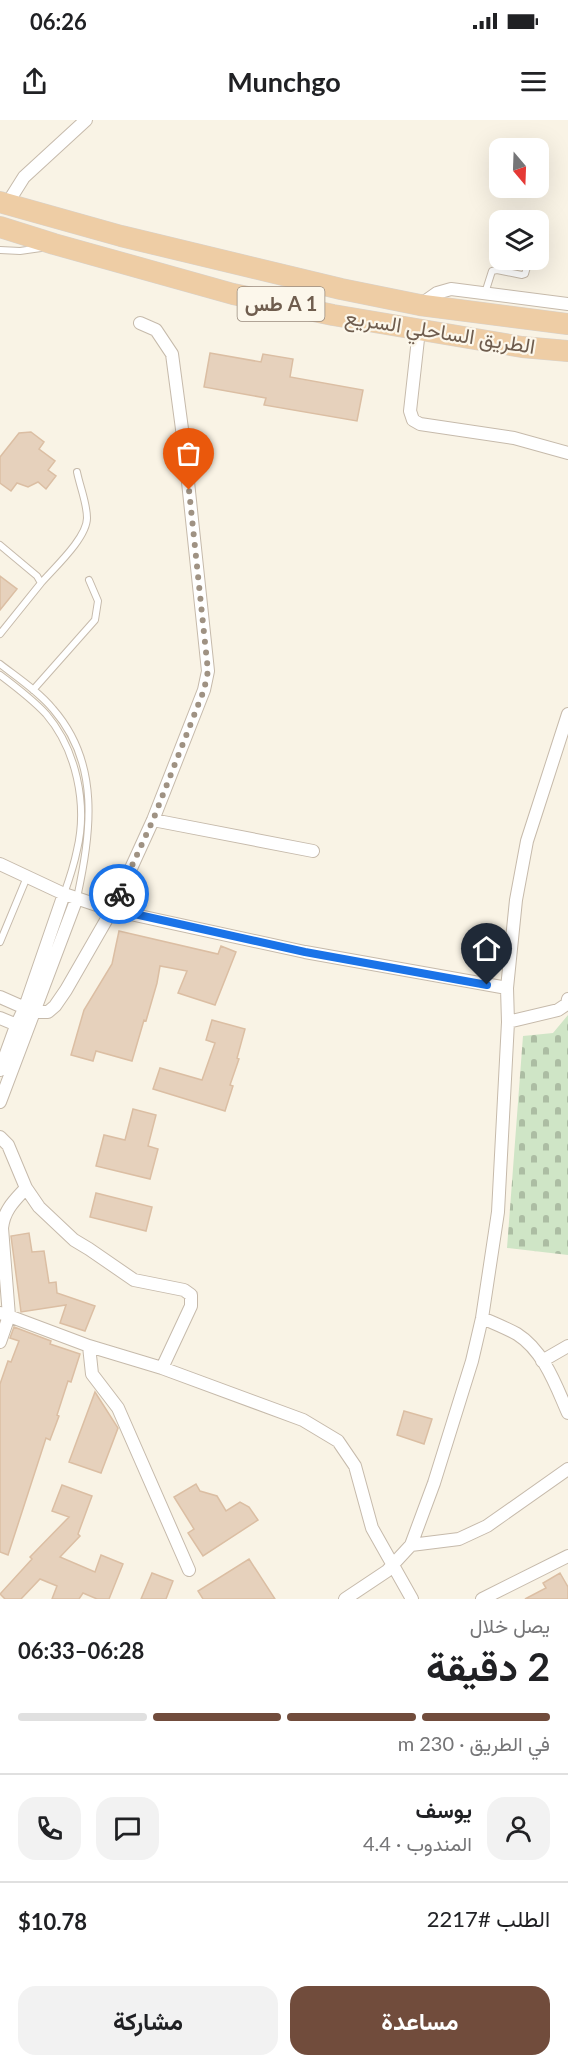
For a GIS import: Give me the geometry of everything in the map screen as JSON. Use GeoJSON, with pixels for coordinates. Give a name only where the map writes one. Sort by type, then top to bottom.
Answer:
{"type":"FeatureCollection","features":[{"type":"Feature","properties":{"kind":"highway","name":"الطريق الساحلي السريع"},"geometry":{"type":"LineString","coordinates":[[4,203],[121,236],[265,272],[420,305],[568,324]]}},
{"type":"Feature","properties":{"kind":"highway","name":"الطريق الساحلي السريع"},"geometry":{"type":"LineString","coordinates":[[0,227],[233,294],[419,330],[568,351]]}},
{"type":"Feature","properties":{"kind":"street"},"geometry":{"type":"LineString","coordinates":[[4,203],[24,177],[86,120]]}},
{"type":"Feature","properties":{"kind":"street"},"geometry":{"type":"LineString","coordinates":[[420,305],[433,295],[446,290],[568,304]]}},
{"type":"Feature","properties":{"kind":"street"},"geometry":{"type":"LineString","coordinates":[[0,998],[29,1010],[48,1012],[66,990],[112,909],[153,820],[204,690],[208,671],[172,354],[156,330],[140,323]]}},
{"type":"Feature","properties":{"kind":"street"},"geometry":{"type":"LineString","coordinates":[[419,330],[410,411],[412,420],[420,424],[514,438],[568,453]]}},
{"type":"Feature","properties":{"kind":"street"},"geometry":{"type":"LineString","coordinates":[[345,1599],[393,1565],[411,1545],[457,1413],[482,1318],[498,1212],[508,1022],[507,988],[516,900],[527,841],[568,714]]}},
{"type":"Feature","properties":{"kind":"street"},"geometry":{"type":"LineString","coordinates":[[153,820],[313,851]]}},
{"type":"Feature","properties":{"kind":"street"},"geometry":{"type":"LineString","coordinates":[[0,864],[64,894],[112,909],[305,952],[507,988]]}},
{"type":"Feature","properties":{"kind":"street"},"geometry":{"type":"LineString","coordinates":[[29,1010],[64,894]]}},
{"type":"Feature","properties":{"kind":"street"},"geometry":{"type":"LineString","coordinates":[[0,1102],[22,1028],[77,898]]}},
{"type":"Feature","properties":{"kind":"street"},"geometry":{"type":"LineString","coordinates":[[508,1022],[558,1010],[567,1004],[568,999]]}},
{"type":"Feature","properties":{"kind":"street"},"geometry":{"type":"LineString","coordinates":[[0,1018],[22,1028]]}},
{"type":"Feature","properties":{"kind":"street"},"geometry":{"type":"LineString","coordinates":[[0,1070],[22,1028]]}},
{"type":"Feature","properties":{"kind":"street"},"geometry":{"type":"LineString","coordinates":[[0,1137],[8,1145],[26,1188],[39,1207],[74,1240],[127,1276],[141,1282],[183,1290],[191,1295],[191,1306],[162,1368]]}},
{"type":"Feature","properties":{"kind":"street"},"geometry":{"type":"LineString","coordinates":[[0,1342],[4,1315],[3,1220],[10,1206],[26,1188]]}},
{"type":"Feature","properties":{"kind":"street"},"geometry":{"type":"LineString","coordinates":[[4,1315],[88,1346],[162,1368],[303,1420],[338,1441],[355,1466],[372,1528],[412,1599]]}},
{"type":"Feature","properties":{"kind":"street"},"geometry":{"type":"LineString","coordinates":[[482,1318],[517,1334],[542,1361],[568,1413]]}},
{"type":"Feature","properties":{"kind":"street"},"geometry":{"type":"LineString","coordinates":[[88,1346],[93,1374],[118,1408],[189,1570]]}},
{"type":"Feature","properties":{"kind":"street"},"geometry":{"type":"LineString","coordinates":[[542,1361],[568,1346]]}},
{"type":"Feature","properties":{"kind":"street"},"geometry":{"type":"LineString","coordinates":[[411,1545],[459,1539],[487,1527],[568,1469]]}},
{"type":"Feature","properties":{"kind":"street"},"geometry":{"type":"LineString","coordinates":[[482,1599],[568,1556]]}},
{"type":"Feature","properties":{"kind":"lane"},"geometry":{"type":"LineString","coordinates":[[0,250],[32,250],[54,244]]}},
{"type":"Feature","properties":{"kind":"lane"},"geometry":{"type":"LineString","coordinates":[[486,293],[492,271],[522,275],[526,270]]}},
{"type":"Feature","properties":{"kind":"lane"},"geometry":{"type":"LineString","coordinates":[[0,634],[81,537],[86,526],[86,512],[77,472]]}},
{"type":"Feature","properties":{"kind":"lane"},"geometry":{"type":"LineString","coordinates":[[0,545],[37,576],[41,583]]}},
{"type":"Feature","properties":{"kind":"lane"},"geometry":{"type":"LineString","coordinates":[[33,690],[95,620],[98,601],[89,580]]}},
{"type":"Feature","properties":{"kind":"lane"},"geometry":{"type":"LineString","coordinates":[[0,664],[53,709],[66,726],[85,771],[90,799],[90,826],[77,898]]}},
{"type":"Feature","properties":{"kind":"lane"},"geometry":{"type":"LineString","coordinates":[[0,675],[46,715],[63,741],[76,774],[81,800],[81,825],[78,848],[64,894]]}},
{"type":"Feature","properties":{"kind":"lane"},"geometry":{"type":"LineString","coordinates":[[0,942],[27,877]]}},
{"type":"Feature","properties":{"kind":"green space"},"geometry":{"type":"Polygon","coordinates":[[[568,1015],[568,1255],[507,1248],[523,1036],[553,1033],[568,1015]]]}},
{"type":"Feature","properties":{"kind":"building"},"geometry":{"type":"Polygon","coordinates":[[[210,353],[261,362],[263,354],[293,359],[290,377],[363,390],[357,421],[264,405],[266,398],[204,387],[210,353]]]}},
{"type":"Feature","properties":{"kind":"building"},"geometry":{"type":"Polygon","coordinates":[[[31,432],[44,442],[39,449],[55,461],[48,470],[56,476],[46,489],[38,482],[28,487],[17,483],[11,491],[0,483],[0,457],[19,433],[31,432]]]}},
{"type":"Feature","properties":{"kind":"building"},"geometry":{"type":"Polygon","coordinates":[[[0,576],[17,589],[0,610],[0,576]]]}},
{"type":"Feature","properties":{"kind":"building"},"geometry":{"type":"Polygon","coordinates":[[[119,931],[218,954],[221,946],[236,952],[215,1005],[178,993],[187,971],[160,966],[146,1021],[144,1020],[132,1061],[96,1051],[93,1061],[71,1055],[84,1010],[112,964],[119,931]]]}},
{"type":"Feature","properties":{"kind":"building"},"geometry":{"type":"Polygon","coordinates":[[[212,1020],[245,1029],[237,1058],[239,1059],[230,1085],[233,1086],[225,1111],[153,1089],[160,1068],[202,1080],[215,1043],[206,1040],[212,1020]]]}},
{"type":"Feature","properties":{"kind":"building"},"geometry":{"type":"Polygon","coordinates":[[[133,1109],[156,1115],[148,1146],[158,1149],[150,1179],[96,1166],[104,1135],[125,1140],[133,1109]]]}},
{"type":"Feature","properties":{"kind":"building"},"geometry":{"type":"Polygon","coordinates":[[[96,1193],[152,1207],[146,1231],[90,1217],[96,1193]]]}},
{"type":"Feature","properties":{"kind":"building"},"geometry":{"type":"Polygon","coordinates":[[[29,1233],[32,1252],[44,1251],[49,1283],[56,1282],[57,1293],[95,1306],[85,1331],[60,1323],[66,1305],[21,1312],[11,1236],[29,1233]]]}},
{"type":"Feature","properties":{"kind":"building"},"geometry":{"type":"Polygon","coordinates":[[[14,1327],[51,1341],[50,1344],[80,1354],[71,1382],[68,1381],[50,1440],[46,1438],[8,1555],[0,1552],[0,1384],[8,1361],[11,1362],[19,1341],[10,1338],[14,1327]]]}},
{"type":"Feature","properties":{"kind":"building"},"geometry":{"type":"Polygon","coordinates":[[[95,1392],[118,1428],[101,1473],[69,1462],[95,1392]]]}},
{"type":"Feature","properties":{"kind":"building"},"geometry":{"type":"Polygon","coordinates":[[[404,1411],[432,1419],[424,1444],[397,1435],[404,1411]]]}},
{"type":"Feature","properties":{"kind":"building"},"geometry":{"type":"Polygon","coordinates":[[[196,1484],[200,1491],[217,1496],[226,1511],[240,1502],[249,1507],[258,1520],[203,1556],[188,1533],[194,1529],[174,1497],[196,1484]]]}},
{"type":"Feature","properties":{"kind":"building"},"geometry":{"type":"Polygon","coordinates":[[[62,1485],[92,1496],[78,1534],[80,1536],[60,1557],[95,1572],[101,1555],[123,1564],[109,1599],[97,1599],[83,1593],[79,1599],[52,1599],[57,1586],[40,1579],[21,1599],[5,1599],[0,1594],[32,1559],[30,1557],[69,1517],[52,1511],[62,1485]]]}},
{"type":"Feature","properties":{"kind":"building"},"geometry":{"type":"Polygon","coordinates":[[[249,1559],[275,1599],[203,1599],[198,1591],[249,1559]]]}},
{"type":"Feature","properties":{"kind":"building"},"geometry":{"type":"Polygon","coordinates":[[[152,1573],[173,1581],[166,1599],[141,1599],[152,1573]]]}},
{"type":"Feature","properties":{"kind":"building"},"geometry":{"type":"Polygon","coordinates":[[[560,1573],[568,1587],[568,1599],[525,1599],[546,1588],[543,1583],[560,1573]]]}},
{"type":"Feature","properties":{"kind":"way so far"},"geometry":{"type":"LineString","coordinates":[[119,894],[153,820],[204,690],[208,671],[189,490]]}},
{"type":"Feature","properties":{"kind":"route"},"geometry":{"type":"LineString","coordinates":[[119,894],[112,909],[305,952],[487,985]]}}]}
